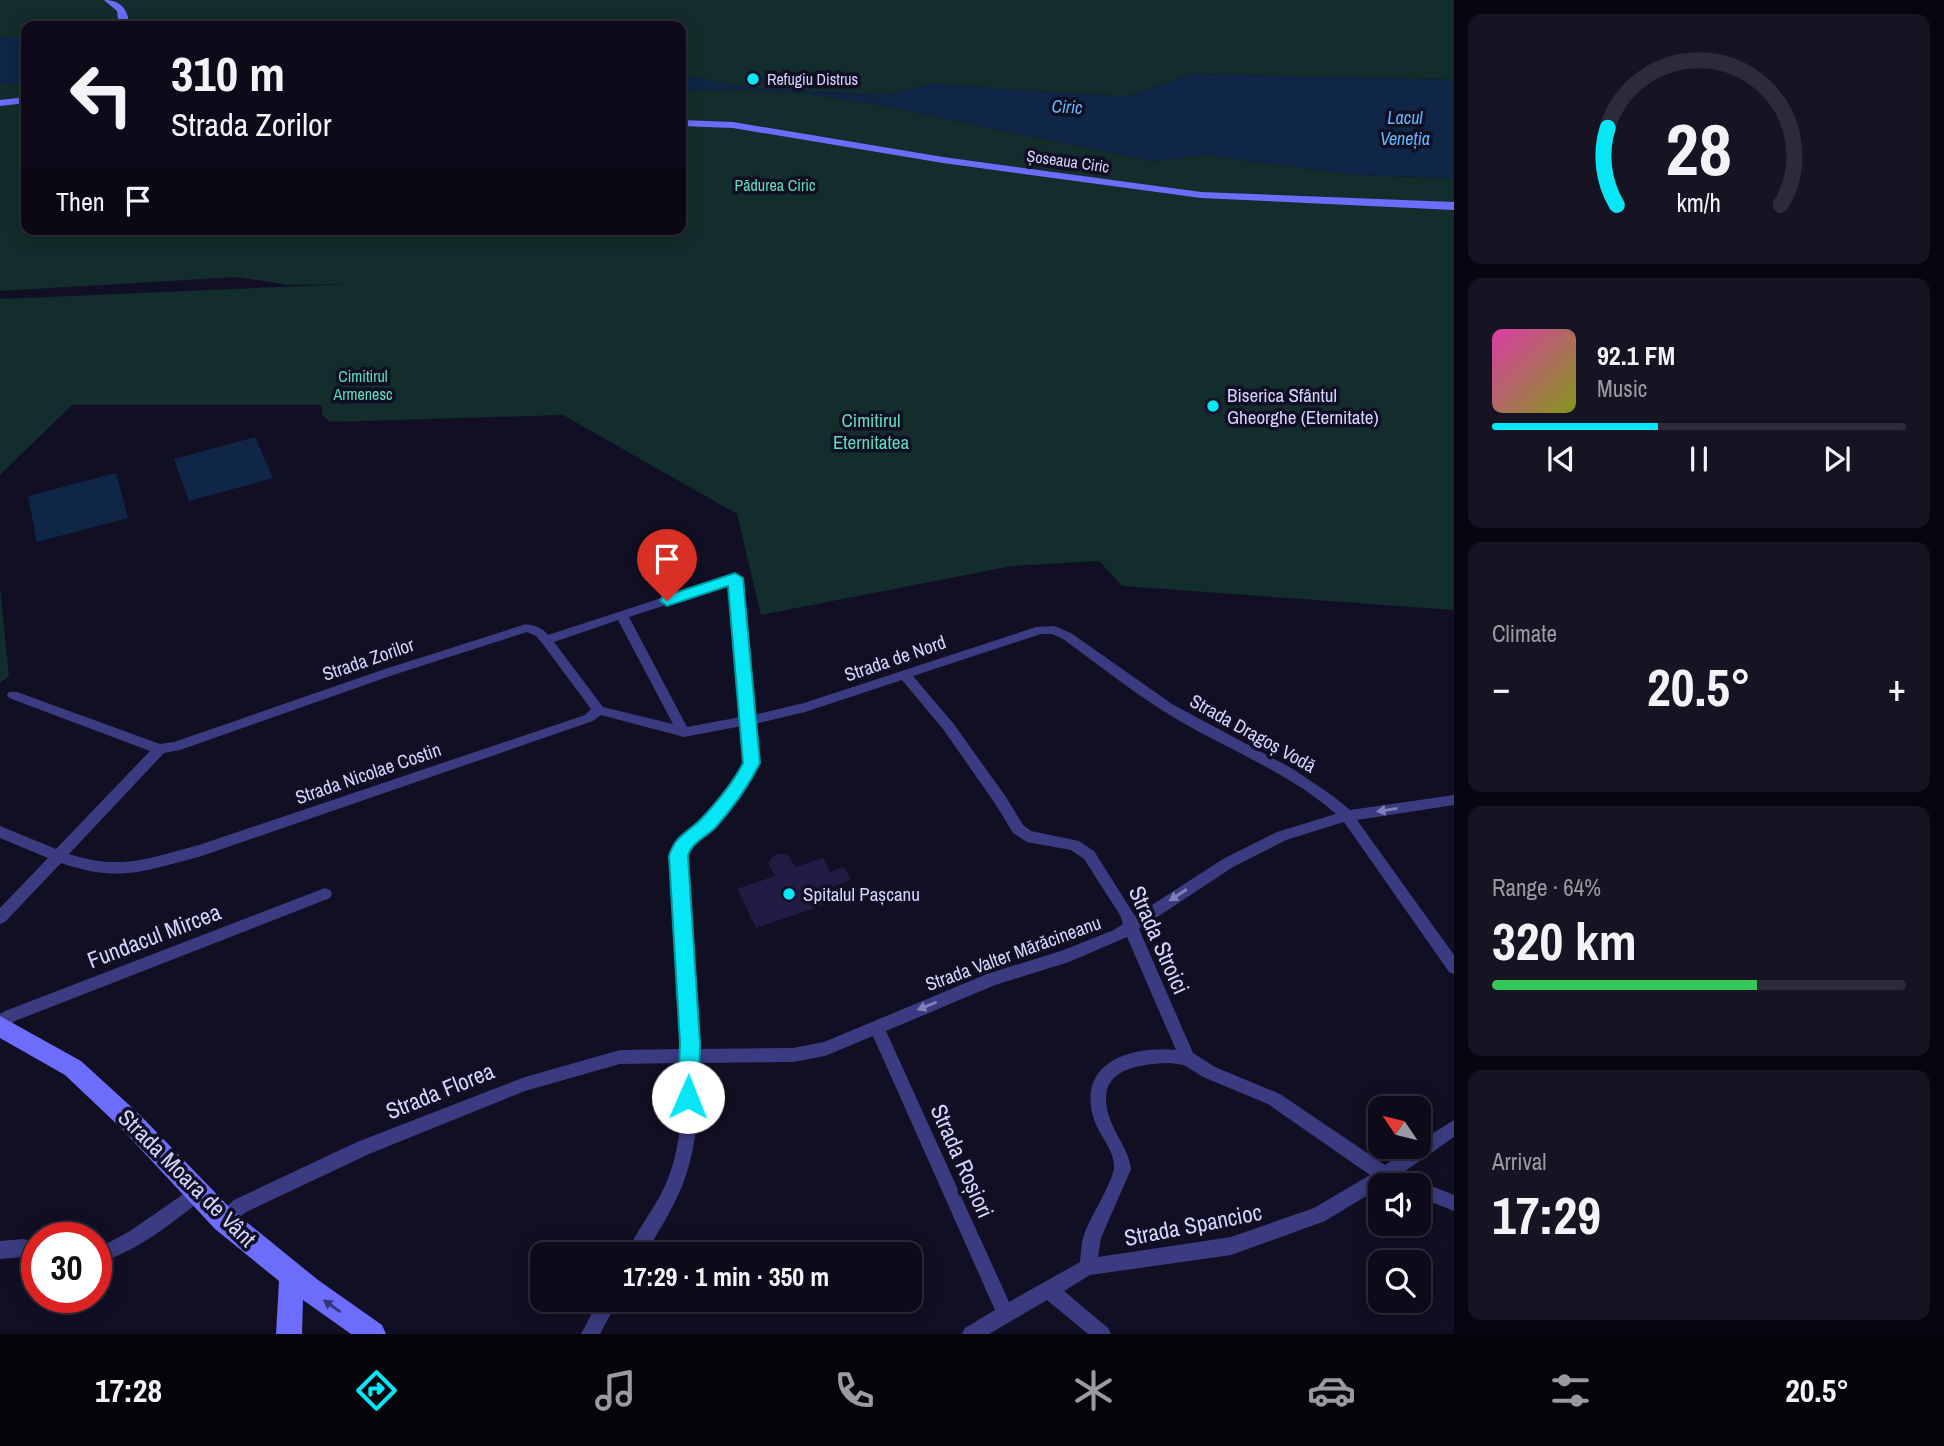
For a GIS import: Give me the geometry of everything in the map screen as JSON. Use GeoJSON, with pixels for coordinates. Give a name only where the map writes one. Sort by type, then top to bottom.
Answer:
{"type":"FeatureCollection","features":[{"type":"Feature","properties":{"kind":"street"},"geometry":{"type":"LineString","coordinates":[[109,0],[120,7],[125,21]]}},
{"type":"Feature","properties":{"kind":"street"},"geometry":{"type":"LineString","coordinates":[[0,103],[21,101]]}},
{"type":"Feature","properties":{"kind":"street","name":"Șoseaua Ciric"},"geometry":{"type":"LineString","coordinates":[[686,123],[733,125],[943,160],[1235,199],[1454,206]]}},
{"type":"Feature","properties":{"kind":"street"},"geometry":{"type":"LineString","coordinates":[[642,1242],[670,1193],[682,1161],[687,1124],[689,1056],[678,856],[682,844],[707,824],[741,785],[752,763],[735,578],[546,640],[599,710],[620,717],[660,723],[684,732]]}},
{"type":"Feature","properties":{"kind":"street"},"geometry":{"type":"LineString","coordinates":[[622,616],[684,732]]}},
{"type":"Feature","properties":{"kind":"street","name":"Strada Zorilor"},"geometry":{"type":"LineString","coordinates":[[160,749],[175,747],[389,672],[527,628],[540,633],[546,640]]}},
{"type":"Feature","properties":{"kind":"street","name":"Strada de Nord"},"geometry":{"type":"LineString","coordinates":[[684,732],[805,707],[1040,630],[1054,630]]}},
{"type":"Feature","properties":{"kind":"street","name":"Strada Dragoș Vodă"},"geometry":{"type":"LineString","coordinates":[[1054,630],[1067,636],[1177,713],[1307,784],[1347,816],[1454,967]]}},
{"type":"Feature","properties":{"kind":"street","name":"Strada Stroici"},"geometry":{"type":"LineString","coordinates":[[904,674],[948,726],[1001,800],[1018,829],[1027,836],[1074,845],[1089,855],[1127,913],[1134,937],[1187,1058]]}},
{"type":"Feature","properties":{"kind":"street"},"geometry":{"type":"LineString","coordinates":[[0,918],[160,749],[13,695]]}},
{"type":"Feature","properties":{"kind":"street","name":"Strada Nicolae Costin"},"geometry":{"type":"LineString","coordinates":[[0,832],[58,856],[119,869],[187,854],[589,719],[599,710]]}},
{"type":"Feature","properties":{"kind":"street","name":"Strada Valter Mărăcineanu"},"geometry":{"type":"LineString","coordinates":[[689,1056],[793,1055],[825,1049],[992,979],[1064,957],[1119,934],[1227,863],[1282,836],[1347,816],[1454,800]]}},
{"type":"Feature","properties":{"kind":"street","name":"Fundacul Mircea"},"geometry":{"type":"LineString","coordinates":[[0,1024],[10,1016],[325,894]]}},
{"type":"Feature","properties":{"kind":"street","name":"Strada Moara de Vânt"},"geometry":{"type":"LineString","coordinates":[[0,1024],[73,1068],[131,1122],[223,1220],[292,1276],[373,1334]]}},
{"type":"Feature","properties":{"kind":"street","name":"Strada Roșiori"},"geometry":{"type":"LineString","coordinates":[[876,1026],[1006,1315]]}},
{"type":"Feature","properties":{"kind":"street","name":"Strada Florea"},"geometry":{"type":"LineString","coordinates":[[223,1220],[240,1206],[363,1148],[524,1084],[620,1057],[689,1056]]}},
{"type":"Feature","properties":{"kind":"street"},"geometry":{"type":"LineString","coordinates":[[1088,1267],[1092,1237],[1124,1170],[1123,1161],[1103,1121],[1097,1102],[1097,1087],[1108,1069],[1127,1060],[1156,1056],[1187,1058],[1209,1072],[1274,1099],[1382,1173]]}},
{"type":"Feature","properties":{"kind":"street","name":"Strada Spancioc"},"geometry":{"type":"LineString","coordinates":[[1388,1173],[1454,1128]]}},
{"type":"Feature","properties":{"kind":"street","name":"Strada Spancioc"},"geometry":{"type":"LineString","coordinates":[[971,1334],[1088,1267],[1199,1252],[1279,1231],[1319,1215],[1368,1185]]}},
{"type":"Feature","properties":{"kind":"street"},"geometry":{"type":"LineString","coordinates":[[112,1249],[145,1230],[198,1192]]}},
{"type":"Feature","properties":{"kind":"street"},"geometry":{"type":"LineString","coordinates":[[1431,1194],[1454,1203]]}},
{"type":"Feature","properties":{"kind":"street"},"geometry":{"type":"LineString","coordinates":[[0,1250],[21,1248]]}},
{"type":"Feature","properties":{"kind":"street"},"geometry":{"type":"LineString","coordinates":[[289,1334],[292,1276]]}},
{"type":"Feature","properties":{"kind":"street"},"geometry":{"type":"LineString","coordinates":[[1048,1289],[1102,1334]]}},
{"type":"Feature","properties":{"kind":"street"},"geometry":{"type":"LineString","coordinates":[[590,1334],[602,1312]]}},
{"type":"Feature","properties":{"kind":"green space"},"geometry":{"type":"Polygon","coordinates":[[[0,0],[1454,0],[1454,80],[1192,74],[1127,97],[930,84],[879,97],[745,87],[686,76],[686,21],[21,21],[21,37],[0,37],[0,0]]]}},
{"type":"Feature","properties":{"kind":"green space"},"geometry":{"type":"Polygon","coordinates":[[[0,84],[21,84],[21,235],[686,235],[686,91],[732,89],[804,93],[870,103],[1152,161],[1207,155],[1356,175],[1454,178],[1454,610],[1122,586],[1099,561],[1012,566],[761,615],[737,514],[563,415],[330,422],[322,414],[322,405],[72,405],[0,475],[0,299],[349,284],[288,285],[238,277],[0,291],[0,84]]]}},
{"type":"Feature","properties":{"kind":"green space"},"geometry":{"type":"Polygon","coordinates":[[[0,588],[9,676],[0,683],[0,588]]]}},
{"type":"Feature","properties":{"kind":"water"},"geometry":{"type":"Polygon","coordinates":[[[0,37],[21,37],[21,84],[0,84],[0,37]]]}},
{"type":"Feature","properties":{"kind":"water","name":"Lacul Veneția"},"geometry":{"type":"Polygon","coordinates":[[[1192,74],[1454,80],[1454,178],[1356,175],[1207,155],[1152,161],[870,103],[804,93],[732,89],[686,91],[686,76],[745,87],[879,97],[930,84],[1127,97],[1192,74]]]}},
{"type":"Feature","properties":{"kind":"water"},"geometry":{"type":"Polygon","coordinates":[[[255,437],[273,478],[189,501],[174,459],[255,437]]]}},
{"type":"Feature","properties":{"kind":"water"},"geometry":{"type":"Polygon","coordinates":[[[116,473],[128,518],[37,542],[28,496],[116,473]]]}},
{"type":"Feature","properties":{"kind":"building","name":"Biserica Sfântul Gheorghe (Eternitate)"},"geometry":{"type":"Polygon","coordinates":[[[1209,399],[1221,401],[1223,408],[1218,414],[1203,412],[1205,409],[1202,408],[1209,399]]]}},
{"type":"Feature","properties":{"kind":"building","name":"Spitalul Pașcanu"},"geometry":{"type":"Polygon","coordinates":[[[781,853],[789,856],[795,867],[823,858],[830,872],[844,867],[851,880],[834,886],[841,899],[756,928],[737,889],[775,876],[768,863],[773,856],[781,853]]]}},
{"type":"Feature","properties":{"kind":"waterway","name":"Ciric"},"geometry":{"type":"LineString","coordinates":[[819,91],[888,96]]}},
{"type":"Feature","properties":{"kind":"place","name":"Refugiu Distrus"},"geometry":{"type":"Point","coordinates":[753,79]}},
{"type":"Feature","properties":{"kind":"place","name":"Biserica Sfântul Gheorghe (Eternitate)"},"geometry":{"type":"Point","coordinates":[1213,406]}},
{"type":"Feature","properties":{"kind":"place","name":"Spitalul Pașcanu"},"geometry":{"type":"Point","coordinates":[789,894]}},
{"type":"Feature","properties":{"kind":"route"},"geometry":{"type":"LineString","coordinates":[[667,601],[735,578],[752,763],[741,785],[707,824],[682,844],[678,856],[690,1043],[688,1097]]}},
{"type":"Feature","properties":{"kind":"park label","name":"Pădurea Ciric"},"geometry":{"type":"Point","coordinates":[775,185]}},
{"type":"Feature","properties":{"kind":"park label","name":"Cimitirul Armenesc"},"geometry":{"type":"Point","coordinates":[363,385]}},
{"type":"Feature","properties":{"kind":"park label","name":"Cimitirul Eternitatea"},"geometry":{"type":"Point","coordinates":[871,431]}}]}
